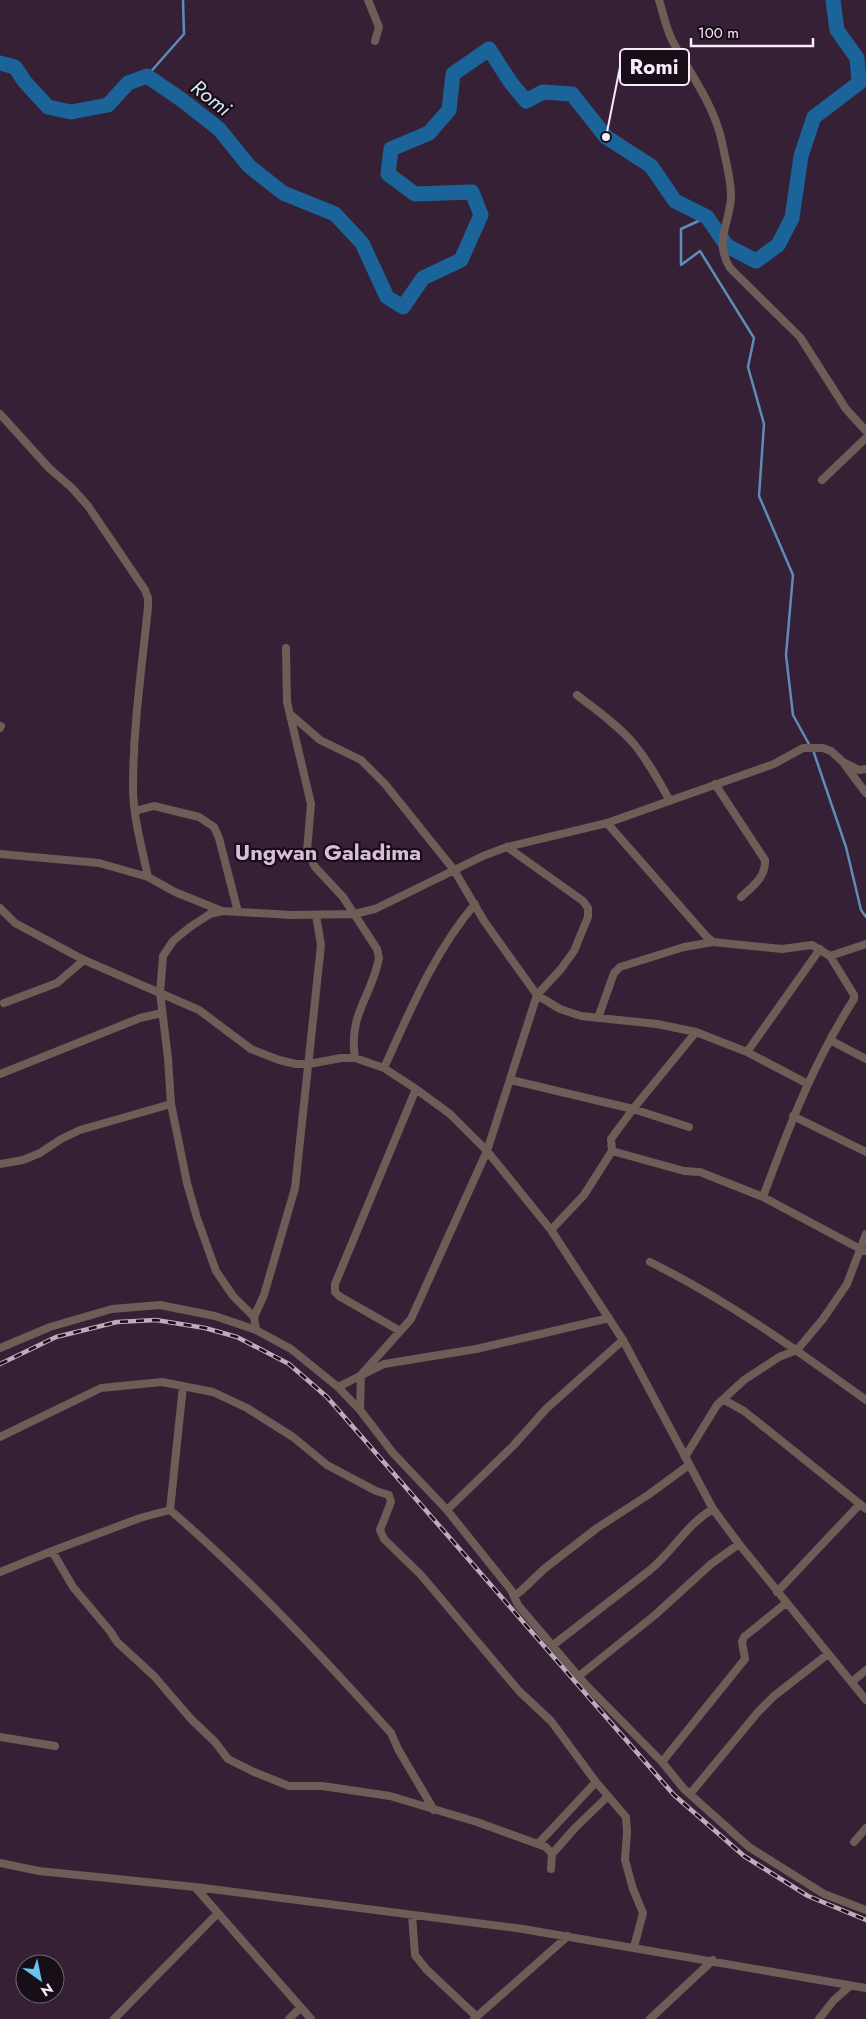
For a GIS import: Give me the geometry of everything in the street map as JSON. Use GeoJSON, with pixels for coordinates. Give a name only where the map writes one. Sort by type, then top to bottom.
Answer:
{"type":"FeatureCollection","features":[{"type":"Feature","properties":{"kind":"street"},"geometry":{"type":"LineString","coordinates":[[368,0],[379,27],[375,41]]}},
{"type":"Feature","properties":{"kind":"street"},"geometry":{"type":"LineString","coordinates":[[659,0],[672,39],[709,104],[722,140],[731,199],[723,234],[724,258],[730,268],[800,337],[846,409],[866,431]]}},
{"type":"Feature","properties":{"kind":"street"},"geometry":{"type":"LineString","coordinates":[[0,414],[49,468],[72,488],[88,506],[145,590],[148,598],[133,786],[135,811],[148,877]]}},
{"type":"Feature","properties":{"kind":"street"},"geometry":{"type":"LineString","coordinates":[[822,480],[866,438]]}},
{"type":"Feature","properties":{"kind":"street"},"geometry":{"type":"LineString","coordinates":[[286,648],[286,677],[290,714],[311,804],[307,851],[316,867],[343,897],[379,958],[354,1025],[352,1041],[355,1058]]}},
{"type":"Feature","properties":{"kind":"street"},"geometry":{"type":"LineString","coordinates":[[577,695],[601,713],[633,743],[670,801]]}},
{"type":"Feature","properties":{"kind":"street"},"geometry":{"type":"LineString","coordinates":[[290,714],[320,740],[361,760],[385,784],[454,870],[484,921],[537,995],[560,1009],[581,1016],[657,1024],[696,1032],[747,1052],[808,1084]]}},
{"type":"Feature","properties":{"kind":"street"},"geometry":{"type":"LineString","coordinates":[[254,1318],[233,1296],[216,1271],[197,1218],[187,1182],[172,1104],[160,993],[163,956],[174,941],[190,927],[210,914],[222,911],[316,915],[354,914],[374,909],[454,870],[507,847],[607,823],[774,764],[803,748],[824,748],[830,751],[843,762],[866,793]]}},
{"type":"Feature","properties":{"kind":"street"},"geometry":{"type":"LineString","coordinates":[[843,762],[859,770],[866,769]]}},
{"type":"Feature","properties":{"kind":"street"},"geometry":{"type":"LineString","coordinates":[[715,784],[765,860],[766,868],[763,876],[741,897]]}},
{"type":"Feature","properties":{"kind":"street"},"geometry":{"type":"LineString","coordinates":[[135,811],[154,806],[199,817],[214,827],[219,838],[238,912]]}},
{"type":"Feature","properties":{"kind":"street"},"geometry":{"type":"LineString","coordinates":[[607,823],[713,942]]}},
{"type":"Feature","properties":{"kind":"street"},"geometry":{"type":"LineString","coordinates":[[360,1410],[361,1375],[411,1320],[488,1151],[537,995],[561,969],[574,951],[588,917],[588,908],[583,901],[507,847]]}},
{"type":"Feature","properties":{"kind":"street"},"geometry":{"type":"LineString","coordinates":[[0,854],[99,863],[148,877],[175,892],[222,911]]}},
{"type":"Feature","properties":{"kind":"street"},"geometry":{"type":"LineString","coordinates":[[384,1068],[412,1005],[435,962],[456,927],[475,904]]}},
{"type":"Feature","properties":{"kind":"street"},"geometry":{"type":"LineString","coordinates":[[0,908],[15,922],[84,960],[199,1010],[251,1049],[296,1064],[355,1058],[384,1068],[450,1114],[488,1151],[551,1230],[623,1340],[713,1509],[777,1592],[866,1700]]}},
{"type":"Feature","properties":{"kind":"street"},"geometry":{"type":"LineString","coordinates":[[256,1330],[254,1318],[264,1294],[295,1188],[321,945],[316,915]]}},
{"type":"Feature","properties":{"kind":"street"},"geometry":{"type":"LineString","coordinates":[[598,1018],[614,973],[620,967],[684,947],[713,942],[782,949],[812,945],[830,956],[854,995],[854,999],[830,1040],[793,1116],[763,1198]]}},
{"type":"Feature","properties":{"kind":"street"},"geometry":{"type":"LineString","coordinates":[[830,956],[866,944]]}},
{"type":"Feature","properties":{"kind":"street"},"geometry":{"type":"LineString","coordinates":[[747,1052],[820,949]]}},
{"type":"Feature","properties":{"kind":"street"},"geometry":{"type":"LineString","coordinates":[[4,1003],[57,983],[84,960]]}},
{"type":"Feature","properties":{"kind":"street"},"geometry":{"type":"LineString","coordinates":[[0,1074],[140,1018],[162,1013]]}},
{"type":"Feature","properties":{"kind":"street"},"geometry":{"type":"LineString","coordinates":[[551,1230],[584,1195],[612,1151],[611,1138],[696,1032]]}},
{"type":"Feature","properties":{"kind":"street"},"geometry":{"type":"LineString","coordinates":[[830,1040],[866,1059]]}},
{"type":"Feature","properties":{"kind":"street"},"geometry":{"type":"LineString","coordinates":[[511,1080],[633,1109],[689,1127]]}},
{"type":"Feature","properties":{"kind":"street"},"geometry":{"type":"LineString","coordinates":[[400,1331],[339,1296],[335,1292],[335,1284],[416,1089]]}},
{"type":"Feature","properties":{"kind":"street"},"geometry":{"type":"LineString","coordinates":[[0,1164],[23,1160],[40,1153],[61,1139],[80,1130],[172,1104]]}},
{"type":"Feature","properties":{"kind":"street"},"geometry":{"type":"LineString","coordinates":[[793,1116],[866,1152]]}},
{"type":"Feature","properties":{"kind":"street"},"geometry":{"type":"LineString","coordinates":[[612,1151],[684,1171],[700,1172],[763,1198],[864,1251]]}},
{"type":"Feature","properties":{"kind":"street"},"geometry":{"type":"LineString","coordinates":[[685,1457],[721,1401],[744,1380],[779,1357],[797,1350],[823,1319],[847,1284],[864,1251],[866,1234]]}},
{"type":"Feature","properties":{"kind":"street"},"geometry":{"type":"LineString","coordinates":[[650,1262],[690,1282],[797,1350],[866,1400]]}},
{"type":"Feature","properties":{"kind":"street"},"geometry":{"type":"LineString","coordinates":[[0,1348],[50,1327],[112,1309],[160,1306],[215,1316],[256,1330],[291,1349],[338,1387],[360,1410],[393,1453],[447,1510],[514,1596],[518,1605],[552,1646],[690,1794],[749,1847],[824,1894],[866,1910]]}},
{"type":"Feature","properties":{"kind":"street"},"geometry":{"type":"LineString","coordinates":[[338,1387],[384,1364],[476,1350],[609,1318]]}},
{"type":"Feature","properties":{"kind":"street"},"geometry":{"type":"LineString","coordinates":[[447,1510],[513,1446],[546,1409],[623,1340]]}},
{"type":"Feature","properties":{"kind":"street"},"geometry":{"type":"LineString","coordinates":[[0,1437],[101,1388],[162,1382],[213,1392],[247,1408],[293,1437],[327,1465],[389,1496],[391,1502],[380,1530],[384,1540],[421,1575],[519,1691],[551,1721],[596,1782],[626,1817],[625,1860],[633,1890],[643,1913],[634,1947]]}},
{"type":"Feature","properties":{"kind":"street"},"geometry":{"type":"LineString","coordinates":[[170,1510],[183,1386]]}},
{"type":"Feature","properties":{"kind":"street"},"geometry":{"type":"LineString","coordinates":[[721,1401],[726,1401],[744,1411],[863,1506],[777,1592]]}},
{"type":"Feature","properties":{"kind":"street"},"geometry":{"type":"LineString","coordinates":[[514,1596],[522,1591],[544,1569],[597,1528],[648,1496],[689,1465]]}},
{"type":"Feature","properties":{"kind":"street"},"geometry":{"type":"LineString","coordinates":[[552,1646],[663,1559],[701,1516],[713,1509]]}},
{"type":"Feature","properties":{"kind":"street"},"geometry":{"type":"LineString","coordinates":[[0,1572],[140,1518],[170,1510]]}},
{"type":"Feature","properties":{"kind":"street"},"geometry":{"type":"LineString","coordinates":[[170,1510],[221,1554],[259,1591],[392,1733],[398,1748],[434,1810]]}},
{"type":"Feature","properties":{"kind":"street"},"geometry":{"type":"LineString","coordinates":[[579,1676],[655,1616],[711,1564],[739,1544]]}},
{"type":"Feature","properties":{"kind":"street"},"geometry":{"type":"LineString","coordinates":[[52,1551],[73,1588],[110,1631],[117,1642],[154,1676],[191,1719],[215,1742],[228,1759],[289,1786],[322,1786],[390,1796],[477,1822],[538,1844],[552,1854]]}},
{"type":"Feature","properties":{"kind":"street"},"geometry":{"type":"LineString","coordinates":[[662,1762],[745,1658],[742,1642],[744,1636],[786,1603]]}},
{"type":"Feature","properties":{"kind":"street"},"geometry":{"type":"LineString","coordinates":[[690,1794],[758,1712],[774,1696],[828,1654]]}},
{"type":"Feature","properties":{"kind":"street"},"geometry":{"type":"LineString","coordinates":[[852,1682],[866,1670]]}},
{"type":"Feature","properties":{"kind":"street"},"geometry":{"type":"LineString","coordinates":[[0,1736],[55,1746]]}},
{"type":"Feature","properties":{"kind":"street"},"geometry":{"type":"LineString","coordinates":[[538,1844],[596,1782]]}},
{"type":"Feature","properties":{"kind":"street"},"geometry":{"type":"LineString","coordinates":[[550,1869],[552,1854],[575,1828],[608,1796]]}},
{"type":"Feature","properties":{"kind":"street"},"geometry":{"type":"LineString","coordinates":[[854,1842],[866,1828]]}},
{"type":"Feature","properties":{"kind":"street"},"geometry":{"type":"LineString","coordinates":[[0,1862],[39,1871],[195,1887],[568,1936],[866,1988]]}},
{"type":"Feature","properties":{"kind":"street"},"geometry":{"type":"LineString","coordinates":[[195,1887],[311,2019]]}},
{"type":"Feature","properties":{"kind":"street"},"geometry":{"type":"LineString","coordinates":[[114,2019],[218,1913]]}},
{"type":"Feature","properties":{"kind":"street"},"geometry":{"type":"LineString","coordinates":[[412,1915],[415,1955],[426,1969],[475,2018],[568,1936]]}},
{"type":"Feature","properties":{"kind":"street"},"geometry":{"type":"LineString","coordinates":[[650,2019],[712,1960]]}},
{"type":"Feature","properties":{"kind":"street"},"geometry":{"type":"LineString","coordinates":[[819,2019],[834,2000],[850,1986]]}},
{"type":"Feature","properties":{"kind":"street"},"geometry":{"type":"LineString","coordinates":[[289,2019],[300,2008]]}},
{"type":"Feature","properties":{"kind":"waterway"},"geometry":{"type":"LineString","coordinates":[[147,76],[184,34],[183,0]]}},
{"type":"Feature","properties":{"kind":"waterway","name":"Romi"},"geometry":{"type":"LineString","coordinates":[[0,63],[15,67],[25,82],[48,107],[71,112],[108,105],[128,83],[147,76],[219,129],[249,166],[283,193],[335,214],[362,243],[387,297],[403,307],[423,278],[461,260],[481,215],[472,192],[415,194],[388,174],[391,149],[429,133],[449,110],[453,74],[489,49],[511,83],[526,101],[543,92],[572,94],[606,137],[651,166],[675,201],[707,217],[727,246],[756,261],[778,245],[792,218],[801,156],[814,117],[859,83],[857,58],[837,30],[833,0]]}},
{"type":"Feature","properties":{"kind":"waterway"},"geometry":{"type":"LineString","coordinates":[[707,217],[681,229],[681,265],[700,251],[754,338],[748,367],[764,424],[759,496],[793,575],[786,655],[793,715],[810,746]]}},
{"type":"Feature","properties":{"kind":"waterway"},"geometry":{"type":"LineString","coordinates":[[813,750],[846,847],[861,910],[866,917]]}},
{"type":"Feature","properties":{"kind":"railway"},"geometry":{"type":"LineString","coordinates":[[0,1364],[56,1337],[117,1322],[156,1320],[205,1328],[237,1337],[289,1364],[327,1397],[674,1795],[744,1856],[808,1896],[866,1920]]}},
{"type":"Feature","properties":{"kind":"place","name":"Romi"},"geometry":{"type":"Point","coordinates":[606,137]}},
{"type":"Feature","properties":{"kind":"district","name":"Ungwan Galadima"},"geometry":{"type":"Point","coordinates":[328,852]}}]}
